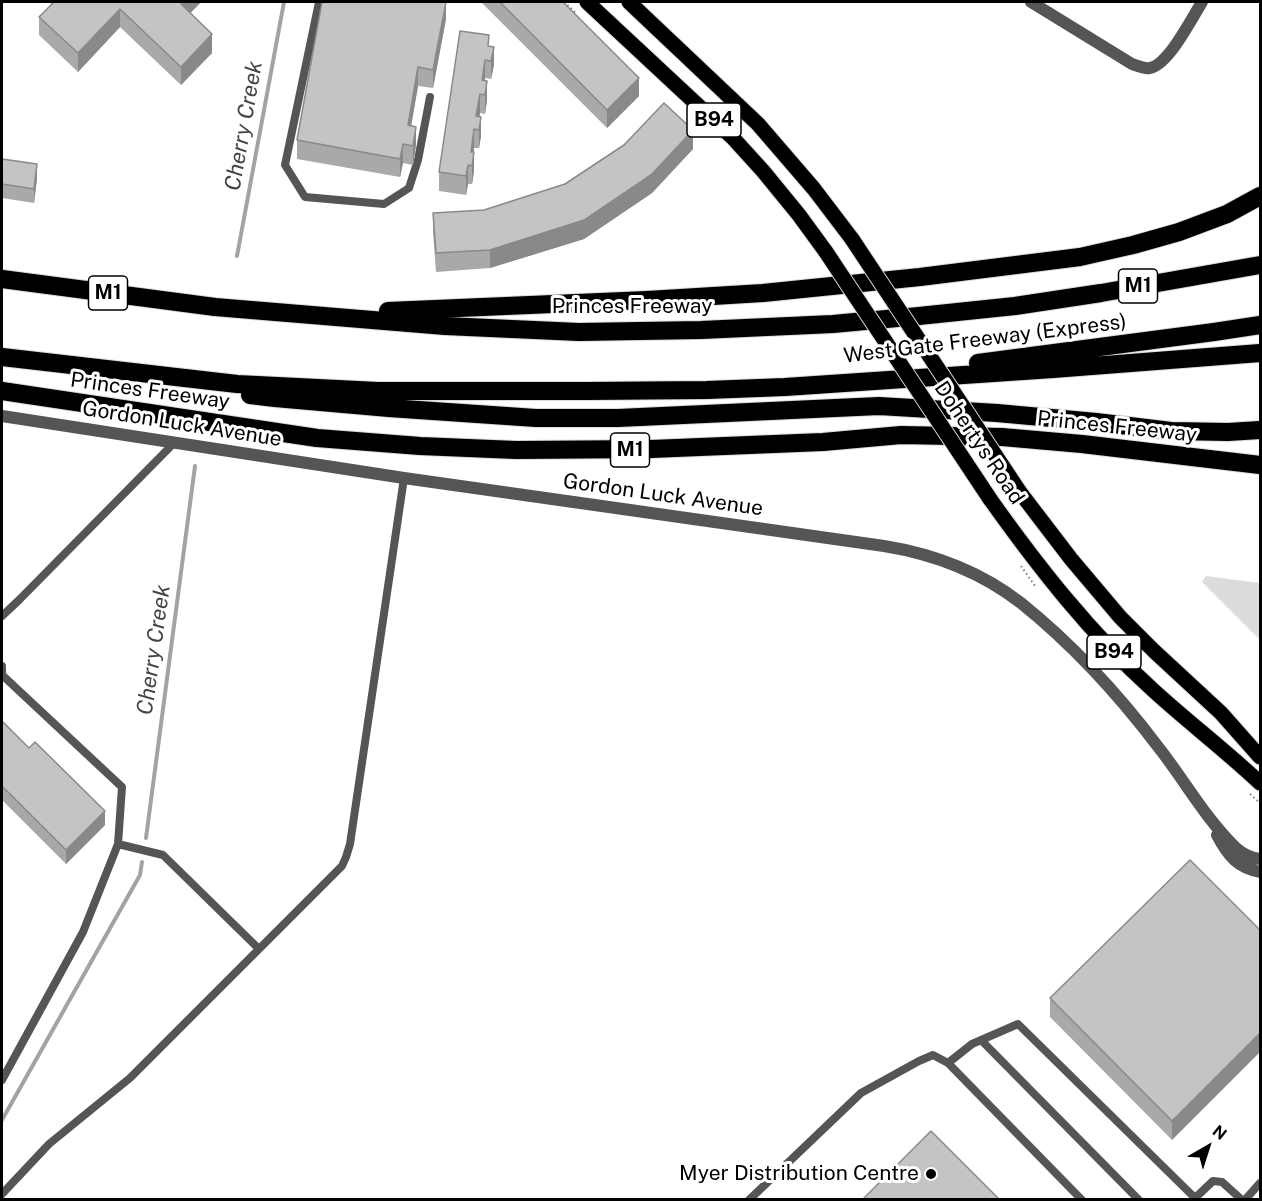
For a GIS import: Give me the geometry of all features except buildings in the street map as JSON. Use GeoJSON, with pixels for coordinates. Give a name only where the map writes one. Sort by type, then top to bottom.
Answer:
{"type":"FeatureCollection","features":[{"type":"Feature","properties":{"kind":"highway"},"geometry":{"type":"LineString","coordinates":[[215,308],[360,312],[448,310],[763,293],[920,277],[1080,257],[1133,245],[1179,232],[1227,214],[1260,196]]}},
{"type":"Feature","properties":{"kind":"highway","name":"Princes Freeway"},"geometry":{"type":"LineString","coordinates":[[2,279],[215,308],[445,326],[579,332],[701,330],[833,324],[1015,306],[1260,265]]}},
{"type":"Feature","properties":{"kind":"highway","name":"West Gate Freeway (Express)"},"geometry":{"type":"LineString","coordinates":[[786,387],[1078,351],[1260,325]]}},
{"type":"Feature","properties":{"kind":"highway"},"geometry":{"type":"LineString","coordinates":[[786,387],[1260,353]]}},
{"type":"Feature","properties":{"kind":"highway"},"geometry":{"type":"LineString","coordinates":[[8,358],[275,398],[536,418],[618,418],[879,406],[997,413],[1171,431],[1260,430]]}},
{"type":"Feature","properties":{"kind":"highway","name":"Princes Freeway"},"geometry":{"type":"LineString","coordinates":[[8,358],[237,384],[378,391],[683,390],[786,387]]}},
{"type":"Feature","properties":{"kind":"highway","name":"Princes Freeway"},"geometry":{"type":"LineString","coordinates":[[2,391],[317,438],[420,446],[516,450],[651,449],[823,442],[901,435],[991,437],[1082,444],[1260,465]]}},
{"type":"Feature","properties":{"kind":"main road","name":"Dohertys Road"},"geometry":{"type":"LineString","coordinates":[[587,2],[733,138],[799,215],[990,499],[1058,589],[1109,647],[1154,692],[1260,783]]}},
{"type":"Feature","properties":{"kind":"main road","name":"Dohertys Road"},"geometry":{"type":"LineString","coordinates":[[629,2],[758,124],[806,180],[852,239],[1019,491],[1071,559],[1120,617],[1221,713],[1260,757]]}},
{"type":"Feature","properties":{"kind":"street"},"geometry":{"type":"LineString","coordinates":[[1031,2],[1132,64],[1141,68],[1151,68],[1160,64],[1169,55],[1202,2]]}},
{"type":"Feature","properties":{"kind":"street","name":"Gordon Luck Avenue"},"geometry":{"type":"LineString","coordinates":[[2,416],[404,478],[894,548],[929,556],[960,567],[992,583],[1036,616],[1104,683],[1158,747],[1210,820],[1241,852],[1252,858],[1260,859]]}},
{"type":"Feature","properties":{"kind":"street","name":"Gordon Luck Avenue"},"geometry":{"type":"LineString","coordinates":[[1210,820],[1233,859],[1244,868],[1260,872]]}},
{"type":"Feature","properties":{"kind":"lane"},"geometry":{"type":"LineString","coordinates":[[319,2],[285,165],[305,197],[384,204],[408,188],[418,160],[430,97]]}},
{"type":"Feature","properties":{"kind":"lane"},"geometry":{"type":"LineString","coordinates":[[2,616],[174,443]]}},
{"type":"Feature","properties":{"kind":"lane"},"geometry":{"type":"LineString","coordinates":[[2,1194],[49,1144],[130,1078],[342,866],[350,844],[404,478]]}},
{"type":"Feature","properties":{"kind":"lane"},"geometry":{"type":"LineString","coordinates":[[2,666],[2,675],[122,787],[118,844],[84,932],[2,1080]]}},
{"type":"Feature","properties":{"kind":"lane"},"geometry":{"type":"LineString","coordinates":[[118,844],[164,855],[259,949]]}},
{"type":"Feature","properties":{"kind":"lane"},"geometry":{"type":"LineString","coordinates":[[948,1063],[972,1044],[1018,1024],[1194,1199],[1213,1181],[1222,1182],[1243,1200],[1260,1183]]}},
{"type":"Feature","properties":{"kind":"lane"},"geometry":{"type":"LineString","coordinates":[[981,1040],[1138,1200]]}},
{"type":"Feature","properties":{"kind":"lane"},"geometry":{"type":"LineString","coordinates":[[749,1200],[861,1093],[933,1055],[948,1063],[1082,1200]]}},
{"type":"Feature","properties":{"kind":"shaded area"},"geometry":{"type":"Polygon","coordinates":[[[1206,576],[1260,583],[1260,640],[1202,582],[1206,576]]]}},
{"type":"Feature","properties":{"kind":"waterway","name":"Cherry Creek"},"geometry":{"type":"LineString","coordinates":[[237,256],[284,2]]}},
{"type":"Feature","properties":{"kind":"waterway","name":"Cherry Creek"},"geometry":{"type":"LineString","coordinates":[[146,838],[195,466]]}},
{"type":"Feature","properties":{"kind":"waterway","name":"Cherry Creek"},"geometry":{"type":"LineString","coordinates":[[2,1120],[140,875],[142,862]]}},
{"type":"Feature","properties":{"kind":"place","name":"Myer Distribution Centre"},"geometry":{"type":"Point","coordinates":[931,1174]}}]}
